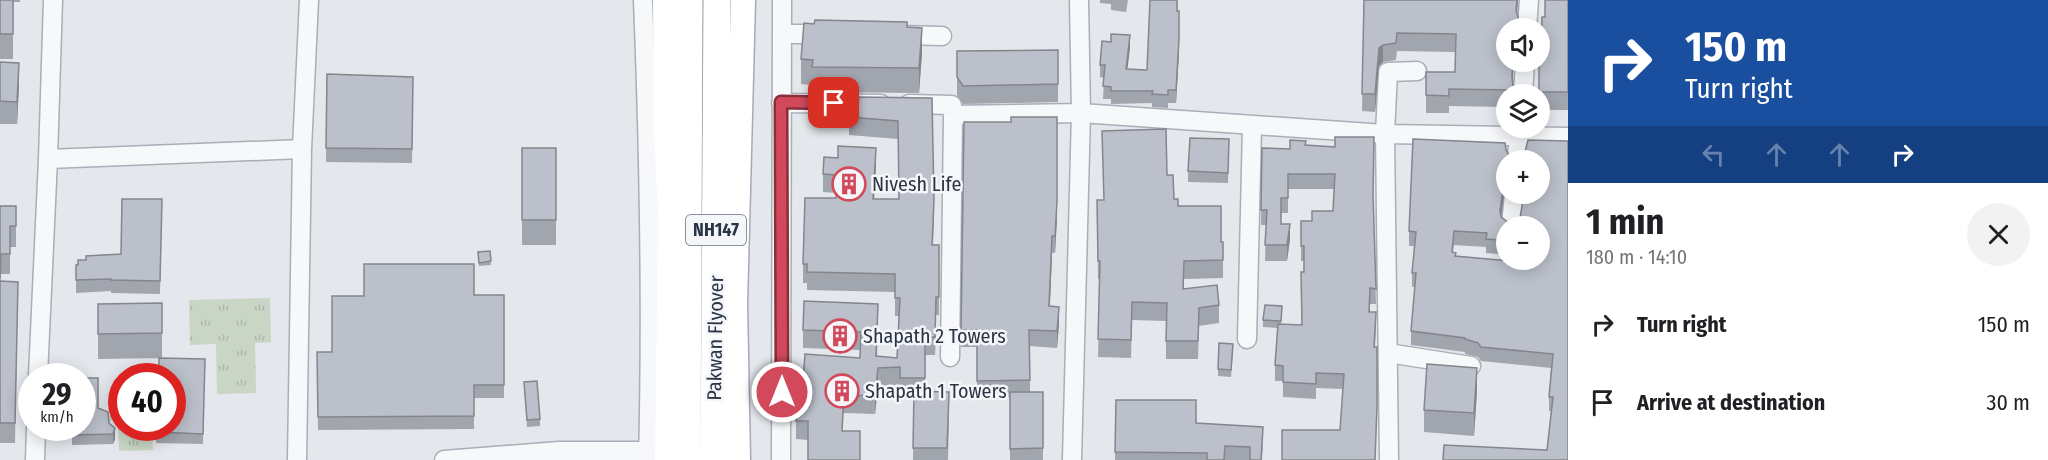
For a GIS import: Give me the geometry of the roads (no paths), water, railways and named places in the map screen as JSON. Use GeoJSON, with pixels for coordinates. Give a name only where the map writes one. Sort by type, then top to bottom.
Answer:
{"type":"FeatureCollection","features":[{"type":"Feature","properties":{"kind":"highway","name":"Pakwan Flyover"},"geometry":{"type":"LineString","coordinates":[[664,456],[689,0]]}},
{"type":"Feature","properties":{"kind":"highway","name":"Pakwan Flyover"},"geometry":{"type":"LineString","coordinates":[[714,460],[717,0]]}},
{"type":"Feature","properties":{"kind":"main road"},"geometry":{"type":"LineString","coordinates":[[664,456],[670,222],[656,88],[665,0]]}},
{"type":"Feature","properties":{"kind":"main road"},"geometry":{"type":"LineString","coordinates":[[738,460],[735,304],[743,0]]}},
{"type":"Feature","properties":{"kind":"street"},"geometry":{"type":"LineString","coordinates":[[39,363],[53,0]]}},
{"type":"Feature","properties":{"kind":"street"},"geometry":{"type":"LineString","coordinates":[[297,460],[302,149],[309,0]]}},
{"type":"Feature","properties":{"kind":"street"},"geometry":{"type":"LineString","coordinates":[[643,0],[656,88]]}},
{"type":"Feature","properties":{"kind":"street"},"geometry":{"type":"LineString","coordinates":[[781,460],[782,0]]}},
{"type":"Feature","properties":{"kind":"street"},"geometry":{"type":"LineString","coordinates":[[1072,460],[1081,113],[1079,0]]}},
{"type":"Feature","properties":{"kind":"street"},"geometry":{"type":"LineString","coordinates":[[1528,18],[1529,0]]}},
{"type":"Feature","properties":{"kind":"street"},"geometry":{"type":"LineString","coordinates":[[782,34],[850,35]]}},
{"type":"Feature","properties":{"kind":"street"},"geometry":{"type":"LineString","coordinates":[[885,35],[942,36]]}},
{"type":"Feature","properties":{"kind":"street"},"geometry":{"type":"LineString","coordinates":[[1389,460],[1385,134],[1388,72],[1417,71]]}},
{"type":"Feature","properties":{"kind":"street"},"geometry":{"type":"LineString","coordinates":[[781,102],[952,105],[950,357]]}},
{"type":"Feature","properties":{"kind":"street"},"geometry":{"type":"LineString","coordinates":[[953,115],[1081,113],[1385,134],[1496,132]]}},
{"type":"Feature","properties":{"kind":"street"},"geometry":{"type":"LineString","coordinates":[[1246,339],[1252,126]]}},
{"type":"Feature","properties":{"kind":"street"},"geometry":{"type":"LineString","coordinates":[[1550,135],[1568,137]]}},
{"type":"Feature","properties":{"kind":"street"},"geometry":{"type":"LineString","coordinates":[[48,159],[302,149]]}},
{"type":"Feature","properties":{"kind":"street"},"geometry":{"type":"LineString","coordinates":[[1388,353],[1471,366]]}},
{"type":"Feature","properties":{"kind":"street"},"geometry":{"type":"LineString","coordinates":[[34,460],[35,441]]}},
{"type":"Feature","properties":{"kind":"street"},"geometry":{"type":"LineString","coordinates":[[444,460],[559,451],[664,456]]}},
{"type":"Feature","properties":{"kind":"place","name":"Nivesh Life"},"geometry":{"type":"Point","coordinates":[849,184]}},
{"type":"Feature","properties":{"kind":"place","name":"Shapath 2 Towers"},"geometry":{"type":"Point","coordinates":[840,336]}},
{"type":"Feature","properties":{"kind":"place","name":"Shapath 1 Towers"},"geometry":{"type":"Point","coordinates":[842,391]}}]}
